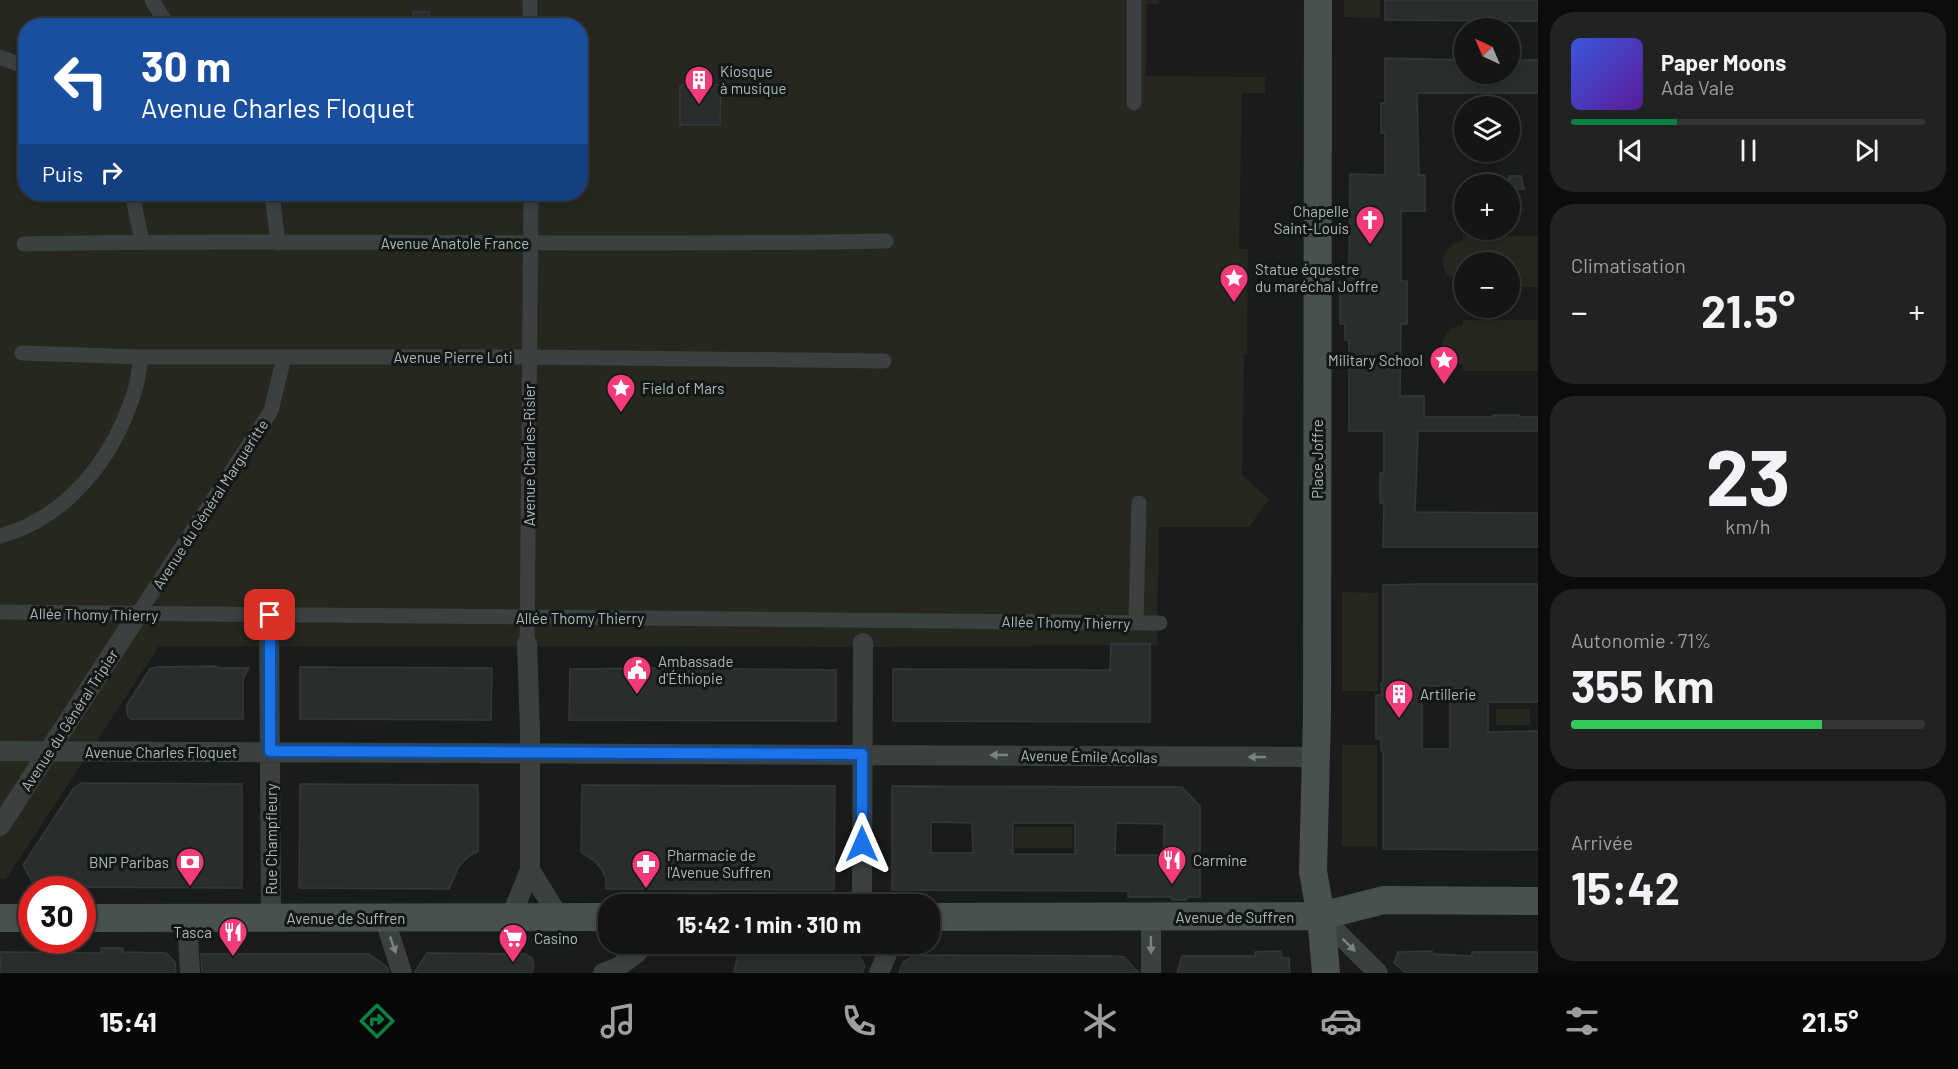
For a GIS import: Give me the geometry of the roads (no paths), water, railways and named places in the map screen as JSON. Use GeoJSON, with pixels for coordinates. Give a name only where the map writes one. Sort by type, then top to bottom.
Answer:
{"type":"FeatureCollection","features":[{"type":"Feature","properties":{"kind":"main road","name":"Place Joffre"},"geometry":{"type":"LineString","coordinates":[[1318,0],[1313,872],[1321,916],[1326,973]]}},
{"type":"Feature","properties":{"kind":"main road","name":"Avenue de Suffren"},"geometry":{"type":"LineString","coordinates":[[940,917],[1321,916],[1384,900],[1538,901]]}},
{"type":"Feature","properties":{"kind":"main road","name":"Avenue de Suffren"},"geometry":{"type":"LineString","coordinates":[[96,918],[598,917]]}},
{"type":"Feature","properties":{"kind":"main road"},"geometry":{"type":"LineString","coordinates":[[0,918],[18,918]]}},
{"type":"Feature","properties":{"kind":"street"},"geometry":{"type":"LineString","coordinates":[[152,0],[163,18]]}},
{"type":"Feature","properties":{"kind":"street"},"geometry":{"type":"LineString","coordinates":[[530,0],[530,18]]}},
{"type":"Feature","properties":{"kind":"street"},"geometry":{"type":"LineString","coordinates":[[1134,0],[1134,103]]}},
{"type":"Feature","properties":{"kind":"street"},"geometry":{"type":"LineString","coordinates":[[0,57],[18,64]]}},
{"type":"Feature","properties":{"kind":"street"},"geometry":{"type":"LineString","coordinates":[[133,201],[142,241]]}},
{"type":"Feature","properties":{"kind":"street"},"geometry":{"type":"LineString","coordinates":[[273,201],[278,243]]}},
{"type":"Feature","properties":{"kind":"street","name":"Avenue Charles-Risler"},"geometry":{"type":"LineString","coordinates":[[527,644],[531,201]]}},
{"type":"Feature","properties":{"kind":"street","name":"Avenue Anatole France"},"geometry":{"type":"LineString","coordinates":[[24,244],[142,241],[729,245],[886,241]]}},
{"type":"Feature","properties":{"kind":"street","name":"Avenue Pierre Loti"},"geometry":{"type":"LineString","coordinates":[[22,354],[141,357],[530,357],[884,361]]}},
{"type":"Feature","properties":{"kind":"street"},"geometry":{"type":"LineString","coordinates":[[0,536],[38,521],[81,488],[115,440],[135,391],[141,357]]}},
{"type":"Feature","properties":{"kind":"street","name":"Avenue du Général Margueritte"},"geometry":{"type":"LineString","coordinates":[[138,614],[271,411],[284,357]]}},
{"type":"Feature","properties":{"kind":"street"},"geometry":{"type":"LineString","coordinates":[[1136,623],[1138,503]]}},
{"type":"Feature","properties":{"kind":"street","name":"Allée Thomy Thierry"},"geometry":{"type":"LineString","coordinates":[[0,612],[1160,623]]}},
{"type":"Feature","properties":{"kind":"street","name":"Avenue du Général Tripier"},"geometry":{"type":"LineString","coordinates":[[0,826],[138,614]]}},
{"type":"Feature","properties":{"kind":"street","name":"Rue Champfleury"},"geometry":{"type":"LineString","coordinates":[[270,615],[271,918]]}},
{"type":"Feature","properties":{"kind":"street"},"geometry":{"type":"LineString","coordinates":[[511,917],[531,882],[527,644]]}},
{"type":"Feature","properties":{"kind":"street"},"geometry":{"type":"LineString","coordinates":[[862,894],[863,644]]}},
{"type":"Feature","properties":{"kind":"street","name":"Avenue Charles Floquet"},"geometry":{"type":"LineString","coordinates":[[0,751],[862,754]]}},
{"type":"Feature","properties":{"kind":"street","name":"Avenue Émile Acollas"},"geometry":{"type":"LineString","coordinates":[[862,754],[1315,757]]}},
{"type":"Feature","properties":{"kind":"street"},"geometry":{"type":"LineString","coordinates":[[531,882],[559,917]]}},
{"type":"Feature","properties":{"kind":"street"},"geometry":{"type":"LineString","coordinates":[[1321,916],[1378,973]]}},
{"type":"Feature","properties":{"kind":"street"},"geometry":{"type":"LineString","coordinates":[[384,917],[402,973]]}},
{"type":"Feature","properties":{"kind":"street"},"geometry":{"type":"LineString","coordinates":[[1151,917],[1151,973]]}},
{"type":"Feature","properties":{"kind":"street"},"geometry":{"type":"LineString","coordinates":[[187,918],[190,973]]}},
{"type":"Feature","properties":{"kind":"street"},"geometry":{"type":"LineString","coordinates":[[603,973],[617,968],[635,954]]}},
{"type":"Feature","properties":{"kind":"street"},"geometry":{"type":"LineString","coordinates":[[879,973],[887,954]]}},
{"type":"Feature","properties":{"kind":"place","name":"Kiosque à musique"},"geometry":{"type":"Point","coordinates":[699,106]}},
{"type":"Feature","properties":{"kind":"place","name":"Chapelle Saint-Louis"},"geometry":{"type":"Point","coordinates":[1370,246]}},
{"type":"Feature","properties":{"kind":"place","name":"Statue équestre du maréchal Joffre"},"geometry":{"type":"Point","coordinates":[1234,304]}},
{"type":"Feature","properties":{"kind":"place","name":"Military School"},"geometry":{"type":"Point","coordinates":[1444,386]}},
{"type":"Feature","properties":{"kind":"place","name":"Field of Mars"},"geometry":{"type":"Point","coordinates":[621,414]}},
{"type":"Feature","properties":{"kind":"place","name":"Ambassade d'Éthiopie"},"geometry":{"type":"Point","coordinates":[637,696]}},
{"type":"Feature","properties":{"kind":"place","name":"Artillerie"},"geometry":{"type":"Point","coordinates":[1399,720]}},
{"type":"Feature","properties":{"kind":"place","name":"Carmine"},"geometry":{"type":"Point","coordinates":[1172,886]}},
{"type":"Feature","properties":{"kind":"place","name":"BNP Paribas"},"geometry":{"type":"Point","coordinates":[190,888]}},
{"type":"Feature","properties":{"kind":"place","name":"Pharmacie de l'Avenue Suffren"},"geometry":{"type":"Point","coordinates":[646,890]}},
{"type":"Feature","properties":{"kind":"place","name":"Tasca"},"geometry":{"type":"Point","coordinates":[233,958]}},
{"type":"Feature","properties":{"kind":"place","name":"Casino"},"geometry":{"type":"Point","coordinates":[513,964]}}]}
